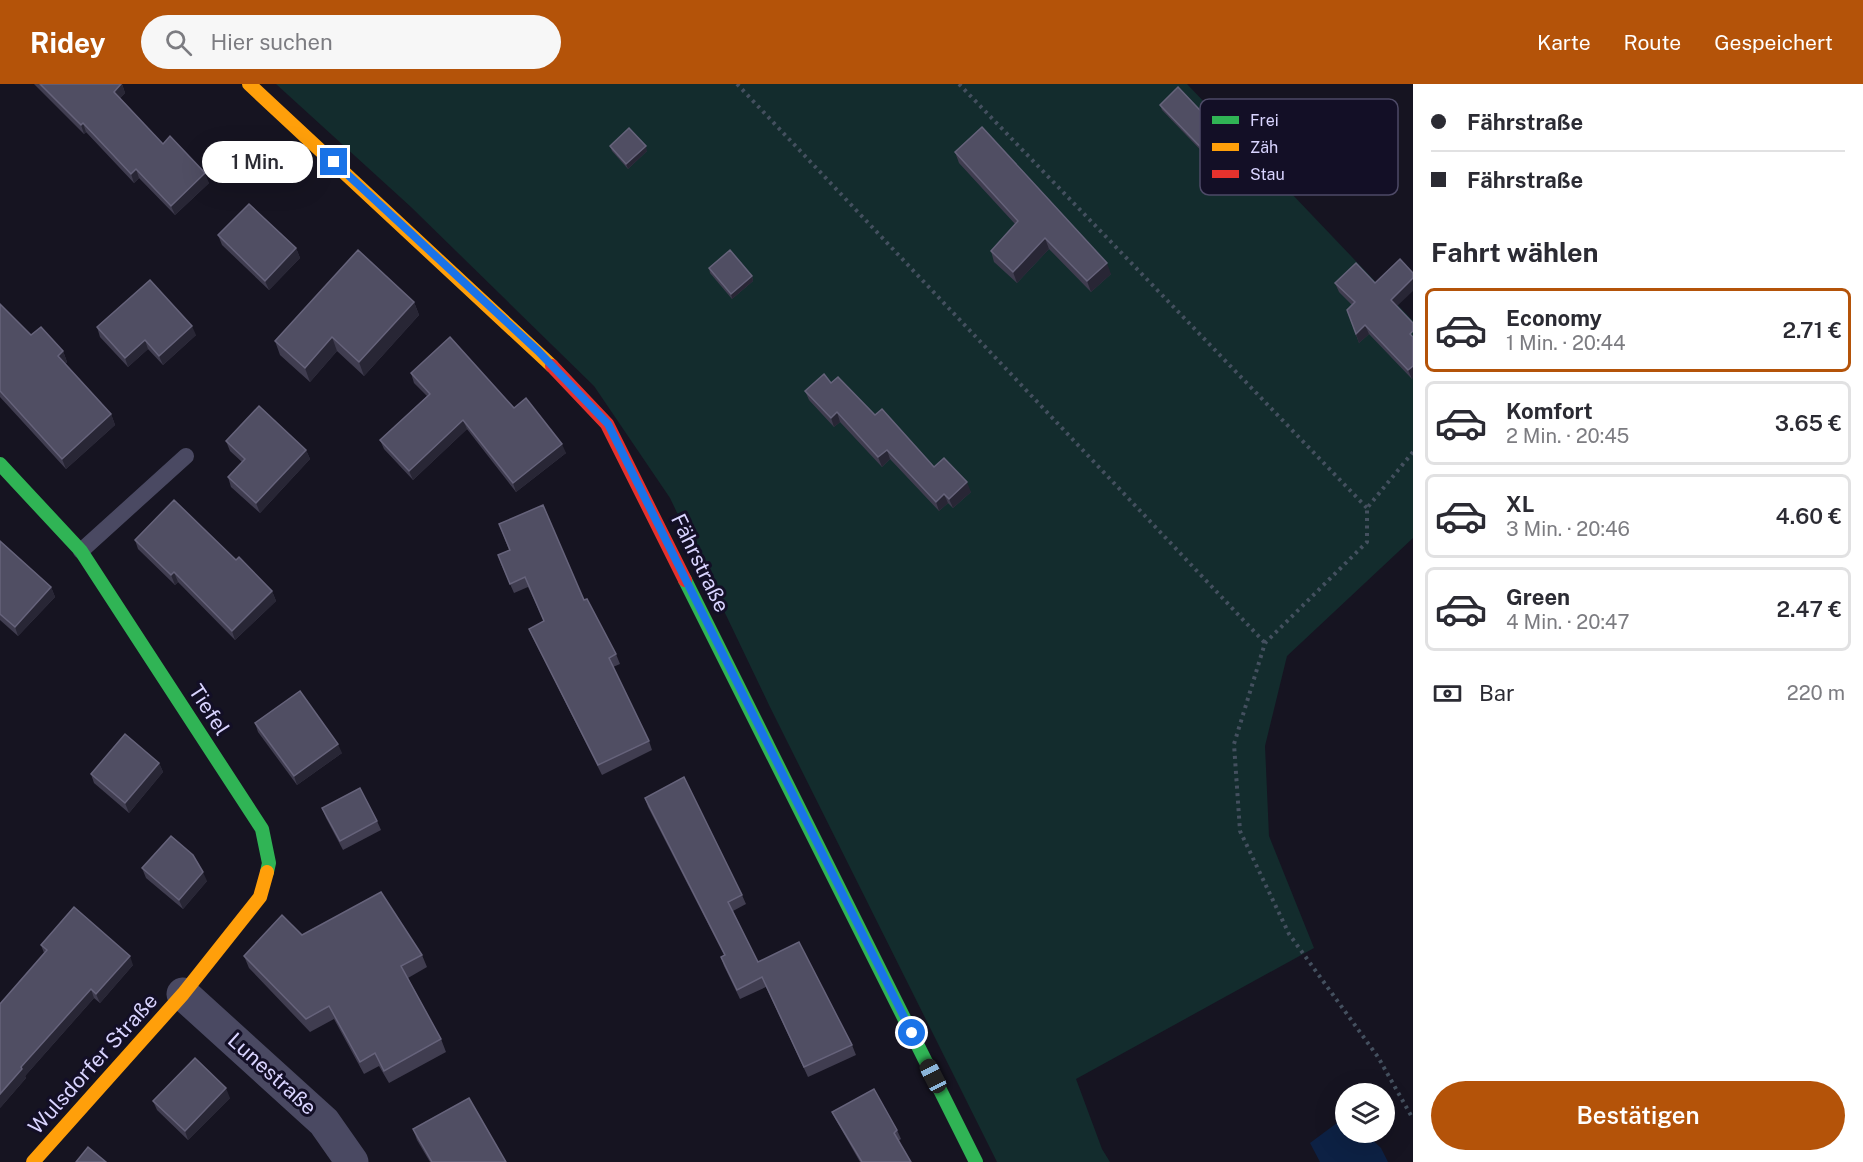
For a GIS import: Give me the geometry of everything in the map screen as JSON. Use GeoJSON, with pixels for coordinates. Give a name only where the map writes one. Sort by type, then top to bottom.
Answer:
{"type":"FeatureCollection","features":[{"type":"Feature","properties":{"kind":"street","name":"Fährstraße"},"geometry":{"type":"LineString","coordinates":[[249,84],[538,351],[608,424],[976,1162]]}},
{"type":"Feature","properties":{"kind":"street","name":"Tiefel"},"geometry":{"type":"LineString","coordinates":[[0,464],[81,551],[262,830],[269,863],[260,897],[183,994]]}},
{"type":"Feature","properties":{"kind":"street","name":"Wulsdorfer Straße"},"geometry":{"type":"LineString","coordinates":[[33,1162],[183,994]]}},
{"type":"Feature","properties":{"kind":"street","name":"Lunestraße"},"geometry":{"type":"LineString","coordinates":[[183,994],[324,1122],[352,1162]]}},
{"type":"Feature","properties":{"kind":"lane"},"geometry":{"type":"LineString","coordinates":[[81,551],[186,456]]}},
{"type":"Feature","properties":{"kind":"path"},"geometry":{"type":"LineString","coordinates":[[737,84],[1265,643]]}},
{"type":"Feature","properties":{"kind":"path"},"geometry":{"type":"LineString","coordinates":[[959,84],[1367,508]]}},
{"type":"Feature","properties":{"kind":"path"},"geometry":{"type":"LineString","coordinates":[[1413,452],[1367,508],[1367,542],[1265,643],[1234,744],[1240,831],[1289,934],[1378,1057],[1413,1119]]}},
{"type":"Feature","properties":{"kind":"green space"},"geometry":{"type":"Polygon","coordinates":[[[276,84],[1187,84],[1201,99],[1200,195],[1293,195],[1413,321],[1413,538],[1287,656],[1265,746],[1269,836],[1314,948],[1076,1079],[1102,1149],[1110,1162],[997,1162],[769,705],[670,498],[594,386],[411,207],[276,84]]]}},
{"type":"Feature","properties":{"kind":"water"},"geometry":{"type":"Polygon","coordinates":[[[1335,1124],[1335,1143],[1376,1143],[1388,1162],[1320,1162],[1310,1143],[1335,1124]]]}},
{"type":"Feature","properties":{"kind":"building"},"geometry":{"type":"Polygon","coordinates":[[[40,84],[121,84],[114,92],[163,144],[170,136],[205,173],[171,206],[136,169],[131,174],[83,123],[81,125],[40,84]]]}},
{"type":"Feature","properties":{"kind":"building"},"geometry":{"type":"Polygon","coordinates":[[[1178,87],[1200,110],[1200,147],[1160,105],[1178,87]]]}},
{"type":"Feature","properties":{"kind":"building"},"geometry":{"type":"Polygon","coordinates":[[[982,127],[1107,263],[1087,281],[1045,238],[1013,272],[991,251],[1018,221],[955,152],[982,127]]]}},
{"type":"Feature","properties":{"kind":"building"},"geometry":{"type":"Polygon","coordinates":[[[629,128],[646,146],[626,164],[610,146],[629,128]]]}},
{"type":"Feature","properties":{"kind":"building"},"geometry":{"type":"Polygon","coordinates":[[[249,204],[296,248],[265,281],[218,235],[249,204]]]}},
{"type":"Feature","properties":{"kind":"building"},"geometry":{"type":"Polygon","coordinates":[[[358,250],[414,302],[359,362],[332,337],[305,368],[275,341],[358,250]]]}},
{"type":"Feature","properties":{"kind":"building"},"geometry":{"type":"Polygon","coordinates":[[[730,250],[752,276],[731,294],[709,268],[730,250]]]}},
{"type":"Feature","properties":{"kind":"building"},"geometry":{"type":"Polygon","coordinates":[[[1400,259],[1413,273],[1413,278],[1391,300],[1413,323],[1413,331],[1410,334],[1413,337],[1413,366],[1408,370],[1365,325],[1356,334],[1347,310],[1355,302],[1335,283],[1356,263],[1375,283],[1400,259]]]}},
{"type":"Feature","properties":{"kind":"building"},"geometry":{"type":"Polygon","coordinates":[[[150,280],[192,326],[159,356],[145,340],[125,358],[97,327],[150,280]]]}},
{"type":"Feature","properties":{"kind":"building"},"geometry":{"type":"Polygon","coordinates":[[[0,304],[31,335],[41,327],[63,351],[58,356],[111,414],[62,459],[0,391],[0,304]]]}},
{"type":"Feature","properties":{"kind":"building"},"geometry":{"type":"Polygon","coordinates":[[[450,337],[514,408],[526,398],[562,444],[513,483],[463,420],[409,471],[380,440],[430,394],[411,373],[450,337]]]}},
{"type":"Feature","properties":{"kind":"building"},"geometry":{"type":"Polygon","coordinates":[[[824,374],[831,383],[838,377],[875,415],[882,409],[934,467],[944,458],[967,482],[949,499],[944,494],[936,502],[887,450],[878,457],[837,412],[831,418],[805,391],[824,374]]]}},
{"type":"Feature","properties":{"kind":"building"},"geometry":{"type":"Polygon","coordinates":[[[259,406],[306,450],[256,503],[228,477],[245,459],[226,441],[259,406]]]}},
{"type":"Feature","properties":{"kind":"building"},"geometry":{"type":"Polygon","coordinates":[[[174,500],[236,560],[239,557],[272,591],[232,631],[174,572],[171,575],[135,540],[174,500]]]}},
{"type":"Feature","properties":{"kind":"building"},"geometry":{"type":"Polygon","coordinates":[[[543,505],[584,600],[587,599],[616,654],[609,658],[649,741],[598,765],[529,629],[544,621],[525,577],[510,584],[498,555],[510,550],[499,524],[543,505]]]}},
{"type":"Feature","properties":{"kind":"building"},"geometry":{"type":"Polygon","coordinates":[[[0,541],[51,587],[15,627],[0,614],[0,541]]]}},
{"type":"Feature","properties":{"kind":"building"},"geometry":{"type":"Polygon","coordinates":[[[300,691],[338,744],[294,776],[255,723],[300,691]]]}},
{"type":"Feature","properties":{"kind":"building"},"geometry":{"type":"Polygon","coordinates":[[[125,734],[159,763],[125,803],[91,774],[125,734]]]}},
{"type":"Feature","properties":{"kind":"building"},"geometry":{"type":"Polygon","coordinates":[[[684,777],[742,895],[728,902],[758,962],[799,942],[852,1045],[804,1067],[762,977],[737,990],[721,957],[725,955],[645,798],[684,777]]]}},
{"type":"Feature","properties":{"kind":"building"},"geometry":{"type":"Polygon","coordinates":[[[360,788],[377,821],[340,841],[322,808],[360,788]]]}},
{"type":"Feature","properties":{"kind":"building"},"geometry":{"type":"Polygon","coordinates":[[[171,836],[193,855],[203,872],[179,900],[142,868],[171,836]]]}},
{"type":"Feature","properties":{"kind":"building"},"geometry":{"type":"Polygon","coordinates":[[[381,892],[422,955],[401,966],[441,1039],[384,1071],[375,1053],[360,1062],[329,1006],[306,1019],[244,956],[282,915],[302,935],[381,892]]]}},
{"type":"Feature","properties":{"kind":"building"},"geometry":{"type":"Polygon","coordinates":[[[74,907],[130,956],[96,994],[91,989],[21,1067],[22,1069],[0,1094],[0,1004],[47,950],[41,945],[74,907]]]}},
{"type":"Feature","properties":{"kind":"building"},"geometry":{"type":"Polygon","coordinates":[[[195,1058],[226,1088],[185,1131],[153,1101],[195,1058]]]}},
{"type":"Feature","properties":{"kind":"building"},"geometry":{"type":"Polygon","coordinates":[[[874,1089],[897,1130],[894,1133],[911,1162],[862,1162],[832,1112],[874,1089]]]}},
{"type":"Feature","properties":{"kind":"building"},"geometry":{"type":"Polygon","coordinates":[[[469,1098],[506,1162],[432,1162],[413,1129],[469,1098]]]}},
{"type":"Feature","properties":{"kind":"building"},"geometry":{"type":"Polygon","coordinates":[[[88,1147],[106,1162],[76,1162],[88,1147]]]}},
{"type":"Feature","properties":{"kind":"traffic: fast"},"geometry":{"type":"LineString","coordinates":[[0,464],[81,551],[262,829],[269,863],[267,872]]}},
{"type":"Feature","properties":{"kind":"traffic: fast"},"geometry":{"type":"LineString","coordinates":[[685,580],[976,1162]]}},
{"type":"Feature","properties":{"kind":"traffic: slow"},"geometry":{"type":"LineString","coordinates":[[249,84],[552,366]]}},
{"type":"Feature","properties":{"kind":"traffic: slow"},"geometry":{"type":"LineString","coordinates":[[33,1162],[183,994],[260,897],[267,872]]}},
{"type":"Feature","properties":{"kind":"traffic: jam"},"geometry":{"type":"LineString","coordinates":[[552,366],[607,424],[685,580]]}},
{"type":"Feature","properties":{"kind":"route"},"geometry":{"type":"LineString","coordinates":[[334,162],[538,351],[608,424],[912,1033]]}}]}
